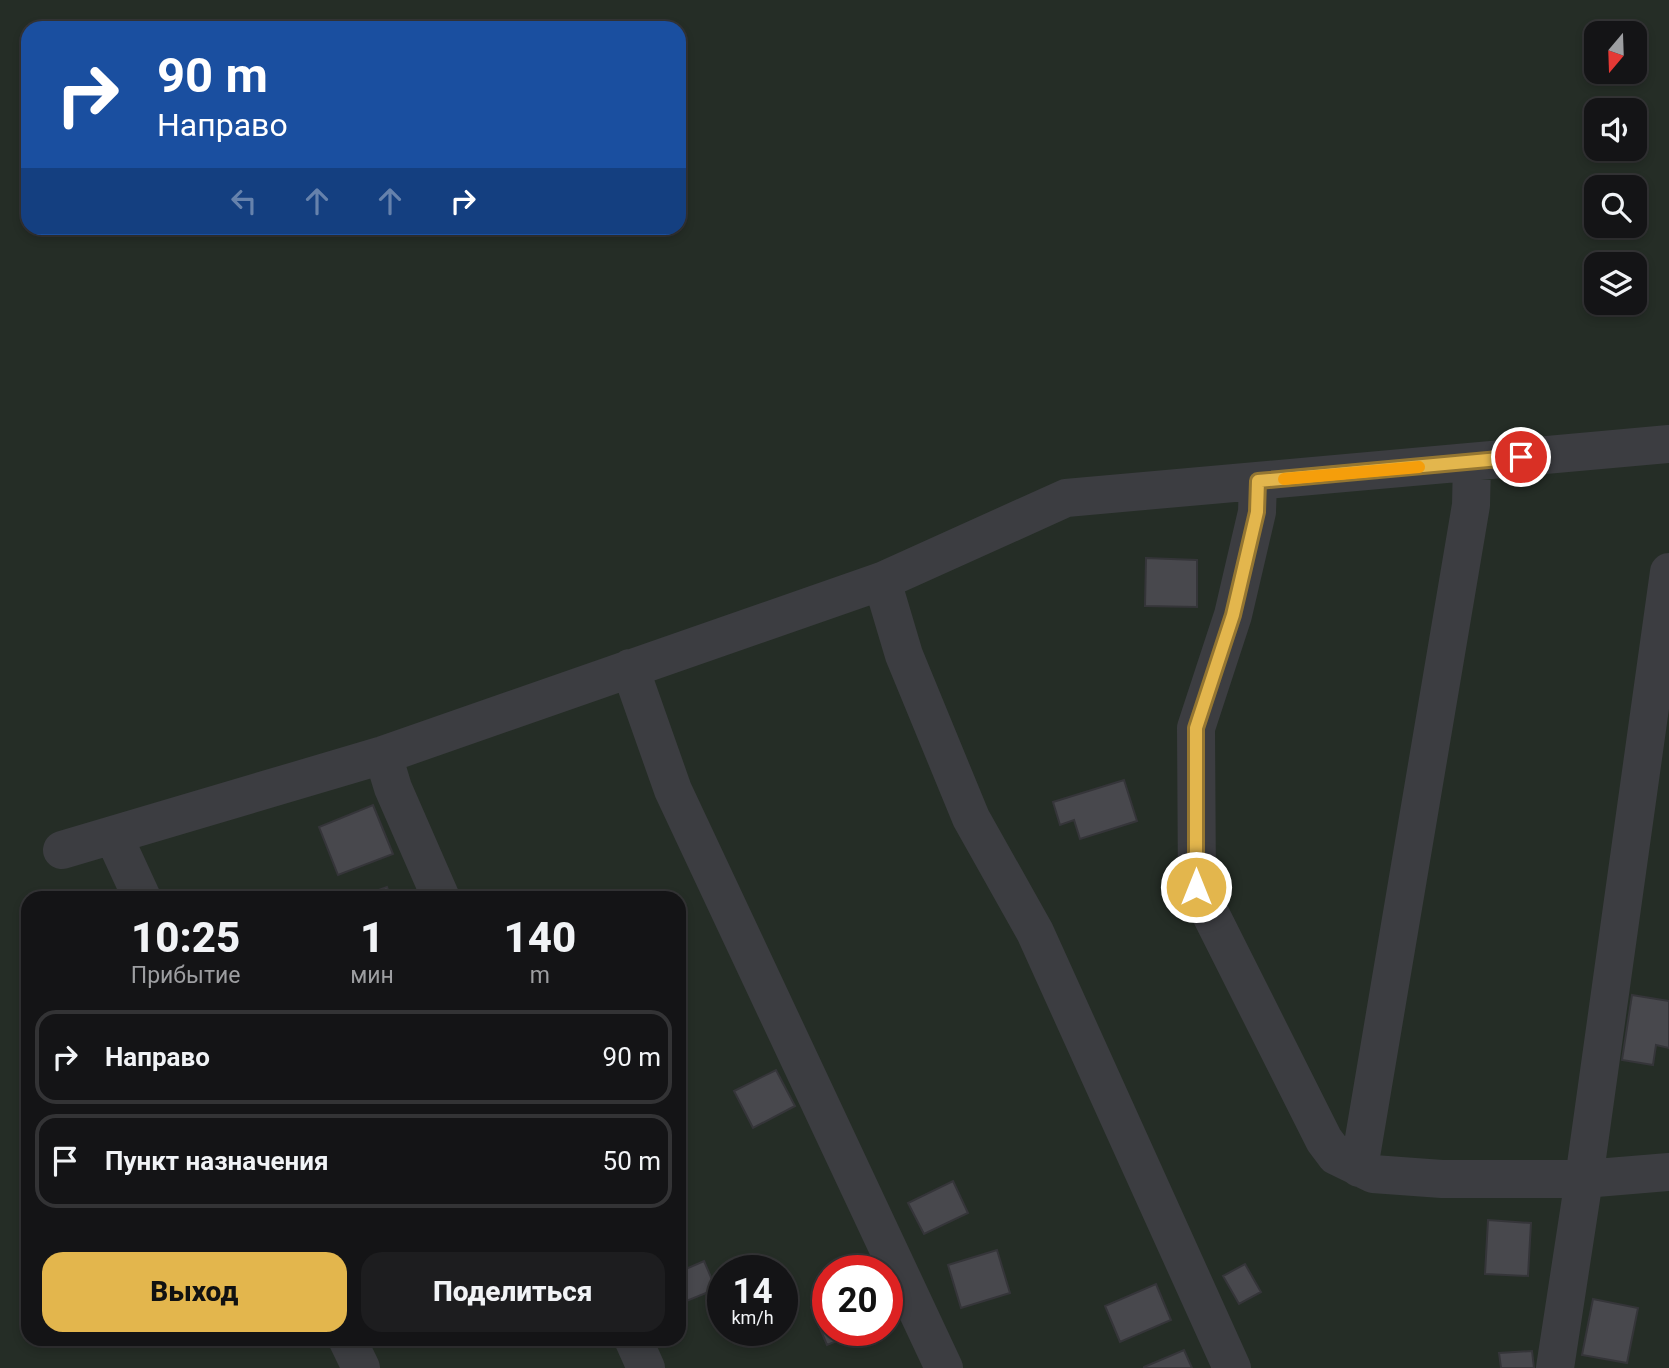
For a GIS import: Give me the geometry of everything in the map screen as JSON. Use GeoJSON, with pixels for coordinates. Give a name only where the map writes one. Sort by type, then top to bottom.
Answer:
{"type":"FeatureCollection","features":[{"type":"Feature","properties":{"kind":"lane"},"geometry":{"type":"LineString","coordinates":[[62,850],[383,755],[882,581],[1066,498],[1669,444]]}},
{"type":"Feature","properties":{"kind":"lane"},"geometry":{"type":"LineString","coordinates":[[1359,1168],[1471,505],[1472,462]]}},
{"type":"Feature","properties":{"kind":"lane"},"geometry":{"type":"LineString","coordinates":[[1258,481],[1257,512],[1233,615],[1196,728],[1196,887],[1324,1140],[1336,1156],[1373,1174],[1442,1179],[1584,1179],[1669,1172]]}},
{"type":"Feature","properties":{"kind":"lane"},"geometry":{"type":"LineString","coordinates":[[1555,1368],[1669,572]]}},
{"type":"Feature","properties":{"kind":"lane"},"geometry":{"type":"LineString","coordinates":[[882,581],[904,655],[971,818],[1035,932],[1232,1368]]}},
{"type":"Feature","properties":{"kind":"lane"},"geometry":{"type":"LineString","coordinates":[[630,668],[673,790],[944,1368]]}},
{"type":"Feature","properties":{"kind":"lane"},"geometry":{"type":"LineString","coordinates":[[383,755],[393,788],[438,891]]}},
{"type":"Feature","properties":{"kind":"lane"},"geometry":{"type":"LineString","coordinates":[[113,835],[139,891]]}},
{"type":"Feature","properties":{"kind":"lane"},"geometry":{"type":"LineString","coordinates":[[350,1346],[361,1368]]}},
{"type":"Feature","properties":{"kind":"lane"},"geometry":{"type":"LineString","coordinates":[[637,1346],[646,1368]]}},
{"type":"Feature","properties":{"kind":"shaded area"},"geometry":{"type":"Polygon","coordinates":[[[0,0],[1669,0],[1669,1368],[0,1368],[0,0]]]}},
{"type":"Feature","properties":{"kind":"building"},"geometry":{"type":"Polygon","coordinates":[[[1146,558],[1197,560],[1197,607],[1145,606],[1146,558]]]}},
{"type":"Feature","properties":{"kind":"building"},"geometry":{"type":"Polygon","coordinates":[[[1124,780],[1137,821],[1080,839],[1074,820],[1060,825],[1053,802],[1124,780]]]}},
{"type":"Feature","properties":{"kind":"building"},"geometry":{"type":"Polygon","coordinates":[[[373,805],[393,854],[338,875],[319,827],[373,805]]]}},
{"type":"Feature","properties":{"kind":"building"},"geometry":{"type":"Polygon","coordinates":[[[1632,995],[1669,1001],[1669,1048],[1656,1045],[1653,1065],[1622,1060],[1632,995]]]}},
{"type":"Feature","properties":{"kind":"building"},"geometry":{"type":"Polygon","coordinates":[[[776,1070],[795,1106],[753,1128],[734,1091],[776,1070]]]}},
{"type":"Feature","properties":{"kind":"building"},"geometry":{"type":"Polygon","coordinates":[[[953,1181],[968,1213],[924,1234],[908,1203],[953,1181]]]}},
{"type":"Feature","properties":{"kind":"building"},"geometry":{"type":"Polygon","coordinates":[[[1488,1220],[1531,1223],[1528,1276],[1485,1274],[1488,1220]]]}},
{"type":"Feature","properties":{"kind":"building"},"geometry":{"type":"Polygon","coordinates":[[[997,1250],[1010,1293],[961,1308],[948,1265],[997,1250]]]}},
{"type":"Feature","properties":{"kind":"building"},"geometry":{"type":"Polygon","coordinates":[[[704,1261],[707,1268],[707,1293],[686,1301],[686,1269],[704,1261]]]}},
{"type":"Feature","properties":{"kind":"building"},"geometry":{"type":"Polygon","coordinates":[[[1245,1264],[1261,1292],[1239,1304],[1223,1276],[1245,1264]]]}},
{"type":"Feature","properties":{"kind":"building"},"geometry":{"type":"Polygon","coordinates":[[[1156,1284],[1171,1320],[1120,1342],[1105,1306],[1156,1284]]]}},
{"type":"Feature","properties":{"kind":"building"},"geometry":{"type":"Polygon","coordinates":[[[1593,1299],[1638,1308],[1627,1363],[1582,1355],[1593,1299]]]}},
{"type":"Feature","properties":{"kind":"building"},"geometry":{"type":"Polygon","coordinates":[[[1184,1350],[1192,1368],[1144,1368],[1144,1367],[1184,1350]]]}},
{"type":"Feature","properties":{"kind":"building"},"geometry":{"type":"Polygon","coordinates":[[[1532,1351],[1534,1368],[1501,1368],[1499,1353],[1532,1351]]]}},
{"type":"Feature","properties":{"kind":"slow traffic"},"geometry":{"type":"LineString","coordinates":[[1284,479],[1419,467]]}},
{"type":"Feature","properties":{"kind":"route"},"geometry":{"type":"LineString","coordinates":[[1196,887],[1196,728],[1233,615],[1257,512],[1258,481],[1521,457]]}}]}
